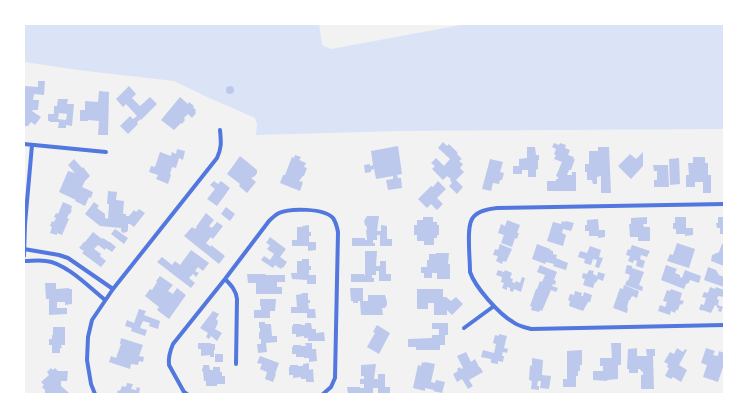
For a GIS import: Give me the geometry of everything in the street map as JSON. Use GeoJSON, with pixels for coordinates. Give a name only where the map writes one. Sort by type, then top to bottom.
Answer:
{"type":"FeatureCollection","features":[{"type":"Feature","properties":{"kind":"street"},"geometry":{"type":"LineString","coordinates":[[94,394],[87,360],[88,337],[92,320],[113,289],[217,158],[222,144],[220,130]]}},
{"type":"Feature","properties":{"kind":"street"},"geometry":{"type":"LineString","coordinates":[[24,144],[106,152]]}},
{"type":"Feature","properties":{"kind":"street"},"geometry":{"type":"LineString","coordinates":[[24,256],[32,145]]}},
{"type":"Feature","properties":{"kind":"street"},"geometry":{"type":"LineString","coordinates":[[724,204],[497,208],[487,209],[476,214],[469,228],[470,272],[475,283],[494,306],[511,322],[520,326],[531,329],[724,325]]}},
{"type":"Feature","properties":{"kind":"street"},"geometry":{"type":"LineString","coordinates":[[186,394],[169,365],[169,353],[173,344],[269,221],[278,213],[301,210],[326,213],[332,217],[338,232],[335,378],[331,387],[323,394]]}},
{"type":"Feature","properties":{"kind":"street"},"geometry":{"type":"LineString","coordinates":[[24,249],[51,253],[68,258],[113,289]]}},
{"type":"Feature","properties":{"kind":"street"},"geometry":{"type":"LineString","coordinates":[[24,261],[46,261],[61,266],[106,300]]}},
{"type":"Feature","properties":{"kind":"street"},"geometry":{"type":"LineString","coordinates":[[225,279],[234,289],[237,299],[236,364]]}},
{"type":"Feature","properties":{"kind":"street"},"geometry":{"type":"LineString","coordinates":[[464,328],[494,306]]}},
{"type":"Feature","properties":{"kind":"shaded area"},"geometry":{"type":"Polygon","coordinates":[[[24,24],[319,24],[322,45],[331,49],[466,24],[724,24],[724,129],[402,131],[256,135],[257,124],[255,118],[174,81],[24,62],[24,24]]]}},
{"type":"Feature","properties":{"kind":"building"},"geometry":{"type":"Polygon","coordinates":[[[38,81],[45,81],[44,95],[34,94],[33,100],[39,100],[38,110],[32,111],[41,117],[35,125],[31,122],[28,126],[24,126],[24,86],[38,87],[38,81]]]}},
{"type":"Feature","properties":{"kind":"building"},"geometry":{"type":"Polygon","coordinates":[[[129,86],[136,94],[132,98],[140,106],[150,97],[157,104],[137,122],[138,124],[128,134],[120,126],[130,116],[133,119],[137,116],[126,104],[123,107],[116,99],[129,86]]]}},
{"type":"Feature","properties":{"kind":"building"},"geometry":{"type":"Polygon","coordinates":[[[230,86],[233,87],[233,93],[230,94],[227,93],[226,90],[227,87],[230,86]]]}},
{"type":"Feature","properties":{"kind":"building"},"geometry":{"type":"Polygon","coordinates":[[[99,91],[109,92],[108,135],[98,135],[99,121],[80,121],[80,110],[85,110],[85,101],[98,102],[99,91]]]}},
{"type":"Feature","properties":{"kind":"building"},"geometry":{"type":"Polygon","coordinates":[[[180,97],[188,104],[189,102],[194,106],[193,107],[196,110],[196,113],[192,118],[188,114],[184,118],[185,120],[182,124],[181,123],[174,130],[161,120],[180,97]]]}},
{"type":"Feature","properties":{"kind":"building"},"geometry":{"type":"Polygon","coordinates":[[[58,99],[68,99],[67,104],[74,104],[72,126],[66,125],[66,128],[58,128],[59,122],[48,121],[48,114],[54,114],[54,106],[57,106],[58,99]],[[59,113],[58,119],[66,120],[67,114],[59,113]]]}},
{"type":"Feature","properties":{"kind":"building"},"geometry":{"type":"Polygon","coordinates":[[[443,142],[447,146],[449,144],[462,159],[459,161],[463,164],[460,168],[464,172],[456,180],[463,187],[457,194],[449,186],[452,183],[450,180],[451,179],[447,176],[443,180],[432,169],[435,166],[431,163],[436,158],[444,166],[450,159],[438,148],[443,142]]]}},
{"type":"Feature","properties":{"kind":"building"},"geometry":{"type":"Polygon","coordinates":[[[554,143],[566,145],[565,148],[570,150],[568,155],[574,157],[573,159],[575,159],[571,170],[569,170],[567,175],[572,175],[572,172],[576,172],[576,191],[547,191],[547,181],[556,181],[556,179],[558,179],[556,176],[562,162],[554,159],[556,149],[552,147],[554,143]]]}},
{"type":"Feature","properties":{"kind":"building"},"geometry":{"type":"Polygon","coordinates":[[[398,146],[402,174],[397,175],[398,178],[401,178],[402,188],[388,190],[386,180],[393,179],[393,176],[376,179],[374,169],[371,170],[371,172],[365,173],[364,165],[373,165],[371,151],[398,146]]]}},
{"type":"Feature","properties":{"kind":"building"},"geometry":{"type":"Polygon","coordinates":[[[527,147],[535,147],[536,155],[539,155],[536,177],[528,177],[528,170],[522,170],[522,174],[513,174],[513,166],[519,166],[519,159],[527,158],[527,147]]]}},
{"type":"Feature","properties":{"kind":"building"},"geometry":{"type":"Polygon","coordinates":[[[598,147],[609,147],[611,193],[601,193],[601,176],[597,177],[597,184],[593,184],[592,180],[587,180],[585,164],[589,164],[589,151],[598,151],[598,147]]]}},
{"type":"Feature","properties":{"kind":"building"},"geometry":{"type":"Polygon","coordinates":[[[177,149],[185,151],[183,160],[179,158],[176,168],[172,167],[168,184],[156,179],[158,175],[149,172],[151,166],[155,167],[160,152],[171,156],[172,152],[176,154],[177,149]]]}},
{"type":"Feature","properties":{"kind":"building"},"geometry":{"type":"Polygon","coordinates":[[[643,152],[643,166],[631,179],[618,166],[630,154],[636,159],[643,152]]]}},
{"type":"Feature","properties":{"kind":"building"},"geometry":{"type":"Polygon","coordinates":[[[295,155],[301,157],[299,160],[306,163],[304,167],[307,168],[304,176],[299,181],[303,182],[300,191],[280,183],[292,157],[294,158],[295,155]]]}},
{"type":"Feature","properties":{"kind":"building"},"geometry":{"type":"Polygon","coordinates":[[[240,156],[257,170],[255,176],[251,178],[256,182],[247,193],[239,186],[240,184],[227,174],[240,156]]]}},
{"type":"Feature","properties":{"kind":"building"},"geometry":{"type":"Polygon","coordinates":[[[693,157],[705,157],[705,163],[708,163],[708,175],[711,175],[711,193],[703,193],[703,182],[695,182],[695,187],[686,187],[686,175],[689,175],[688,163],[693,163],[693,157]]]}},
{"type":"Feature","properties":{"kind":"building"},"geometry":{"type":"Polygon","coordinates":[[[679,158],[680,184],[670,185],[669,159],[679,158]]]}},
{"type":"Feature","properties":{"kind":"building"},"geometry":{"type":"Polygon","coordinates":[[[74,159],[90,176],[82,187],[93,192],[91,198],[89,197],[85,206],[59,192],[68,171],[75,173],[68,165],[74,159]]]}},
{"type":"Feature","properties":{"kind":"building"},"geometry":{"type":"Polygon","coordinates":[[[490,159],[503,162],[500,172],[504,173],[499,184],[493,183],[491,191],[482,189],[490,159]]]}},
{"type":"Feature","properties":{"kind":"building"},"geometry":{"type":"Polygon","coordinates":[[[653,165],[668,165],[669,187],[654,187],[654,180],[657,180],[657,171],[654,171],[653,165]]]}},
{"type":"Feature","properties":{"kind":"building"},"geometry":{"type":"Polygon","coordinates":[[[214,181],[218,184],[221,181],[230,188],[217,206],[207,199],[215,189],[210,185],[214,181]]]}},
{"type":"Feature","properties":{"kind":"building"},"geometry":{"type":"Polygon","coordinates":[[[438,181],[446,189],[437,198],[443,204],[437,210],[431,204],[427,208],[418,199],[438,181]]]}},
{"type":"Feature","properties":{"kind":"building"},"geometry":{"type":"Polygon","coordinates":[[[108,191],[117,192],[116,200],[124,201],[123,214],[126,214],[126,216],[129,216],[134,210],[136,212],[139,209],[145,213],[134,227],[128,224],[127,232],[123,233],[121,228],[100,226],[85,214],[94,202],[99,206],[97,208],[105,214],[105,218],[108,219],[108,191]]]}},
{"type":"Feature","properties":{"kind":"building"},"geometry":{"type":"Polygon","coordinates":[[[63,202],[72,206],[72,210],[67,218],[69,219],[62,235],[50,233],[52,221],[54,222],[56,218],[54,217],[56,213],[58,214],[63,202]]]}},
{"type":"Feature","properties":{"kind":"building"},"geometry":{"type":"Polygon","coordinates":[[[226,207],[235,214],[230,221],[221,214],[226,207]]]}},
{"type":"Feature","properties":{"kind":"building"},"geometry":{"type":"Polygon","coordinates":[[[206,213],[214,220],[209,226],[212,228],[217,222],[223,226],[213,239],[211,237],[206,243],[225,256],[219,264],[184,236],[192,227],[195,229],[197,227],[206,213]]]}},
{"type":"Feature","properties":{"kind":"building"},"geometry":{"type":"Polygon","coordinates":[[[367,216],[379,216],[377,231],[381,231],[381,225],[387,226],[387,239],[392,239],[392,246],[380,246],[380,235],[377,235],[377,240],[373,240],[375,246],[352,246],[352,238],[365,238],[365,240],[367,240],[367,227],[364,221],[367,216]]]}},
{"type":"Feature","properties":{"kind":"building"},"geometry":{"type":"Polygon","coordinates":[[[423,217],[433,217],[433,222],[437,222],[437,225],[439,225],[439,235],[437,235],[437,238],[434,238],[434,245],[424,245],[424,241],[417,241],[417,235],[414,235],[414,225],[417,225],[417,220],[423,220],[423,217]]]}},
{"type":"Feature","properties":{"kind":"building"},"geometry":{"type":"Polygon","coordinates":[[[647,217],[647,224],[643,224],[644,227],[650,227],[650,241],[638,241],[638,237],[630,237],[629,224],[631,224],[631,218],[647,217]]]}},
{"type":"Feature","properties":{"kind":"building"},"geometry":{"type":"Polygon","coordinates":[[[675,217],[686,217],[686,228],[693,228],[693,235],[685,236],[685,234],[676,234],[676,229],[673,229],[675,217]]]}},
{"type":"Feature","properties":{"kind":"building"},"geometry":{"type":"Polygon","coordinates":[[[718,217],[724,217],[724,234],[720,234],[720,228],[717,228],[716,223],[718,223],[718,217]]]}},
{"type":"Feature","properties":{"kind":"building"},"geometry":{"type":"Polygon","coordinates":[[[598,219],[599,230],[605,230],[605,237],[598,238],[598,236],[589,236],[589,231],[585,231],[587,220],[598,219]]]}},
{"type":"Feature","properties":{"kind":"building"},"geometry":{"type":"Polygon","coordinates":[[[507,220],[520,225],[517,233],[519,233],[517,239],[515,238],[512,247],[501,243],[504,235],[498,233],[501,224],[505,226],[507,220]]]}},
{"type":"Feature","properties":{"kind":"building"},"geometry":{"type":"Polygon","coordinates":[[[562,221],[574,223],[571,231],[563,229],[562,233],[566,235],[563,246],[547,241],[553,222],[561,224],[562,221]]]}},
{"type":"Feature","properties":{"kind":"building"},"geometry":{"type":"Polygon","coordinates":[[[309,225],[309,232],[311,232],[311,236],[309,236],[309,242],[316,242],[316,250],[308,251],[308,246],[292,246],[292,240],[297,240],[297,227],[309,225]]]}},
{"type":"Feature","properties":{"kind":"building"},"geometry":{"type":"Polygon","coordinates":[[[115,229],[128,238],[124,244],[111,234],[115,229]]]}},
{"type":"Feature","properties":{"kind":"building"},"geometry":{"type":"Polygon","coordinates":[[[93,232],[116,247],[112,252],[106,248],[105,250],[98,245],[94,249],[101,254],[100,256],[106,261],[101,267],[82,253],[84,251],[79,248],[93,232]]]}},
{"type":"Feature","properties":{"kind":"building"},"geometry":{"type":"Polygon","coordinates":[[[270,237],[286,249],[280,257],[287,262],[281,269],[275,265],[273,268],[261,260],[264,256],[270,260],[274,254],[267,249],[270,245],[266,243],[270,237]]]}},
{"type":"Feature","properties":{"kind":"building"},"geometry":{"type":"Polygon","coordinates":[[[677,243],[695,249],[689,268],[667,261],[670,254],[673,255],[677,243]]]}},
{"type":"Feature","properties":{"kind":"building"},"geometry":{"type":"Polygon","coordinates":[[[500,244],[512,249],[506,262],[503,261],[502,264],[496,261],[498,256],[493,255],[495,249],[498,250],[500,244]]]}},
{"type":"Feature","properties":{"kind":"building"},"geometry":{"type":"Polygon","coordinates":[[[537,244],[550,249],[553,251],[553,254],[557,255],[556,258],[568,263],[566,270],[553,266],[554,264],[546,262],[545,264],[532,259],[537,244]]]}},
{"type":"Feature","properties":{"kind":"building"},"geometry":{"type":"Polygon","coordinates":[[[722,244],[724,244],[724,266],[711,261],[712,255],[719,252],[722,244]]]}},
{"type":"Feature","properties":{"kind":"building"},"geometry":{"type":"Polygon","coordinates":[[[632,245],[650,251],[647,257],[641,255],[640,259],[645,261],[643,268],[636,266],[637,261],[634,260],[633,263],[628,261],[630,256],[626,255],[628,249],[630,250],[632,245]]]}},
{"type":"Feature","properties":{"kind":"building"},"geometry":{"type":"Polygon","coordinates":[[[590,246],[601,250],[599,257],[603,258],[599,268],[595,267],[597,260],[593,259],[591,265],[584,263],[585,259],[578,257],[580,251],[587,253],[590,246]]]}},
{"type":"Feature","properties":{"kind":"building"},"geometry":{"type":"Polygon","coordinates":[[[191,250],[209,263],[203,271],[198,267],[195,271],[199,273],[196,277],[193,274],[189,278],[195,283],[191,288],[157,262],[162,257],[172,265],[175,261],[180,265],[191,250]]]}},
{"type":"Feature","properties":{"kind":"building"},"geometry":{"type":"Polygon","coordinates":[[[365,251],[377,251],[376,266],[380,266],[380,261],[386,261],[386,274],[391,274],[391,281],[379,281],[379,271],[376,271],[376,275],[372,275],[374,282],[351,282],[351,274],[365,275],[365,251]]]}},
{"type":"Feature","properties":{"kind":"building"},"geometry":{"type":"Polygon","coordinates":[[[449,253],[448,264],[450,264],[450,279],[437,279],[437,273],[432,273],[432,278],[424,278],[424,273],[421,273],[421,267],[427,267],[429,254],[449,253]]]}},
{"type":"Feature","properties":{"kind":"building"},"geometry":{"type":"Polygon","coordinates":[[[302,259],[309,259],[309,266],[311,266],[311,270],[309,270],[309,275],[316,275],[316,284],[307,284],[307,280],[292,279],[291,273],[297,273],[297,261],[302,261],[302,259]]]}},
{"type":"Feature","properties":{"kind":"building"},"geometry":{"type":"Polygon","coordinates":[[[540,265],[557,272],[554,280],[556,281],[555,285],[553,284],[552,286],[558,288],[556,292],[551,290],[542,311],[540,310],[539,312],[531,310],[532,307],[530,306],[536,289],[540,281],[542,282],[545,275],[537,272],[540,265]]]}},
{"type":"Feature","properties":{"kind":"building"},"geometry":{"type":"Polygon","coordinates":[[[627,265],[644,272],[639,285],[643,287],[642,291],[625,285],[630,275],[625,273],[627,265]]]}},
{"type":"Feature","properties":{"kind":"building"},"geometry":{"type":"Polygon","coordinates":[[[666,265],[677,269],[675,273],[680,275],[682,278],[685,270],[701,276],[699,283],[690,280],[684,289],[661,280],[666,265]]]}},
{"type":"Feature","properties":{"kind":"building"},"geometry":{"type":"Polygon","coordinates":[[[708,267],[716,270],[719,275],[724,277],[724,287],[704,280],[708,267]]]}},
{"type":"Feature","properties":{"kind":"building"},"geometry":{"type":"Polygon","coordinates":[[[498,270],[504,272],[505,270],[512,273],[510,278],[513,279],[512,282],[515,283],[516,281],[520,283],[522,277],[525,278],[521,292],[514,289],[513,292],[510,291],[510,288],[507,287],[507,290],[502,288],[504,283],[501,282],[502,277],[496,275],[498,270]]]}},
{"type":"Feature","properties":{"kind":"building"},"geometry":{"type":"Polygon","coordinates":[[[589,270],[594,271],[593,274],[597,276],[598,272],[605,274],[603,281],[598,279],[593,288],[583,285],[585,279],[582,278],[583,273],[587,274],[589,270]]]}},
{"type":"Feature","properties":{"kind":"building"},"geometry":{"type":"Polygon","coordinates":[[[247,274],[285,275],[285,282],[277,282],[277,287],[282,287],[282,294],[256,294],[256,283],[248,283],[247,274]]]}},
{"type":"Feature","properties":{"kind":"building"},"geometry":{"type":"Polygon","coordinates":[[[160,276],[173,285],[168,291],[173,294],[177,288],[186,295],[169,319],[157,310],[159,307],[145,296],[150,289],[152,290],[160,276]]]}},
{"type":"Feature","properties":{"kind":"building"},"geometry":{"type":"Polygon","coordinates":[[[45,283],[56,283],[56,289],[72,289],[72,304],[65,305],[65,302],[57,302],[57,308],[67,308],[67,314],[49,315],[49,299],[46,299],[45,283]]]}},
{"type":"Feature","properties":{"kind":"building"},"geometry":{"type":"Polygon","coordinates":[[[624,285],[639,291],[637,298],[632,296],[629,300],[627,313],[613,308],[620,288],[623,289],[624,285]]]}},
{"type":"Feature","properties":{"kind":"building"},"geometry":{"type":"Polygon","coordinates":[[[710,287],[715,289],[716,287],[724,290],[724,297],[718,296],[717,299],[719,300],[718,305],[723,307],[721,312],[718,311],[719,308],[715,305],[711,313],[699,309],[701,304],[704,305],[706,298],[702,297],[704,292],[708,293],[710,287]]]}},
{"type":"Feature","properties":{"kind":"building"},"geometry":{"type":"Polygon","coordinates":[[[350,288],[363,288],[363,301],[368,301],[368,295],[385,295],[387,305],[385,308],[382,308],[383,315],[361,315],[360,301],[358,301],[358,303],[353,303],[353,301],[351,301],[350,288]]]}},
{"type":"Feature","properties":{"kind":"building"},"geometry":{"type":"Polygon","coordinates":[[[417,289],[443,289],[443,297],[446,297],[451,301],[456,297],[463,304],[452,315],[447,310],[447,315],[434,315],[434,303],[428,303],[428,309],[417,309],[417,289]]]}},
{"type":"Feature","properties":{"kind":"building"},"geometry":{"type":"Polygon","coordinates":[[[671,289],[682,293],[680,300],[684,301],[682,305],[680,304],[675,313],[671,311],[670,315],[658,311],[660,305],[665,307],[667,302],[663,301],[667,290],[670,291],[671,289]]]}},
{"type":"Feature","properties":{"kind":"building"},"geometry":{"type":"Polygon","coordinates":[[[575,291],[582,293],[581,296],[583,296],[584,292],[592,295],[590,302],[588,302],[583,311],[569,306],[570,301],[568,300],[570,294],[574,295],[575,291]]]}},
{"type":"Feature","properties":{"kind":"building"},"geometry":{"type":"Polygon","coordinates":[[[308,293],[308,300],[310,300],[310,303],[308,303],[309,309],[315,309],[316,318],[307,318],[307,313],[291,313],[291,307],[297,307],[296,295],[308,293]]]}},
{"type":"Feature","properties":{"kind":"building"},"geometry":{"type":"Polygon","coordinates":[[[260,299],[276,299],[275,311],[270,311],[270,318],[254,318],[254,310],[261,310],[260,299]]]}},
{"type":"Feature","properties":{"kind":"building"},"geometry":{"type":"Polygon","coordinates":[[[139,309],[146,311],[144,315],[160,321],[158,329],[149,326],[150,323],[143,321],[140,328],[147,330],[145,336],[131,331],[132,328],[125,326],[127,320],[134,323],[139,309]]]}},
{"type":"Feature","properties":{"kind":"building"},"geometry":{"type":"Polygon","coordinates":[[[213,311],[219,314],[216,319],[218,323],[215,329],[222,333],[217,341],[211,336],[209,339],[206,337],[208,333],[200,328],[213,311]]]}},
{"type":"Feature","properties":{"kind":"building"},"geometry":{"type":"Polygon","coordinates":[[[259,322],[271,324],[272,336],[277,336],[277,342],[266,343],[267,352],[258,353],[257,344],[261,344],[261,339],[259,339],[259,322]]]}},
{"type":"Feature","properties":{"kind":"building"},"geometry":{"type":"Polygon","coordinates":[[[305,323],[311,323],[312,329],[316,329],[316,333],[324,332],[325,341],[308,341],[308,338],[304,338],[304,336],[296,337],[296,334],[292,334],[293,324],[305,325],[305,323]]]}},
{"type":"Feature","properties":{"kind":"building"},"geometry":{"type":"Polygon","coordinates":[[[432,323],[448,323],[448,335],[445,335],[445,345],[440,345],[440,350],[416,350],[416,347],[408,347],[408,339],[432,338],[432,335],[439,335],[439,329],[432,329],[432,323]]]}},
{"type":"Feature","properties":{"kind":"building"},"geometry":{"type":"Polygon","coordinates":[[[377,325],[390,333],[379,354],[367,347],[375,333],[373,332],[377,325]]]}},
{"type":"Feature","properties":{"kind":"building"},"geometry":{"type":"Polygon","coordinates":[[[53,327],[65,327],[65,345],[61,345],[62,348],[60,348],[60,353],[52,353],[52,345],[49,345],[49,339],[52,339],[53,335],[53,327]]]}},
{"type":"Feature","properties":{"kind":"building"},"geometry":{"type":"Polygon","coordinates":[[[499,334],[507,336],[504,348],[508,349],[507,353],[503,352],[503,362],[498,361],[498,364],[491,363],[491,359],[481,357],[483,350],[494,353],[496,344],[493,343],[495,335],[499,336],[499,334]]]}},
{"type":"Feature","properties":{"kind":"building"},"geometry":{"type":"Polygon","coordinates":[[[121,338],[143,345],[139,356],[144,357],[143,362],[139,361],[138,365],[131,364],[130,369],[109,362],[111,356],[116,358],[121,344],[121,338]]]}},
{"type":"Feature","properties":{"kind":"building"},"geometry":{"type":"Polygon","coordinates":[[[198,343],[215,344],[214,357],[210,357],[210,355],[201,356],[201,349],[198,349],[198,343]]]}},
{"type":"Feature","properties":{"kind":"building"},"geometry":{"type":"Polygon","coordinates":[[[305,343],[312,343],[312,349],[316,349],[317,361],[309,362],[309,358],[296,357],[296,354],[292,354],[293,345],[306,346],[305,343]]]}},
{"type":"Feature","properties":{"kind":"building"},"geometry":{"type":"Polygon","coordinates":[[[611,343],[621,343],[621,365],[618,365],[618,379],[607,381],[593,380],[593,371],[603,371],[603,366],[600,366],[600,358],[612,358],[611,343]]]}},
{"type":"Feature","properties":{"kind":"building"},"geometry":{"type":"Polygon","coordinates":[[[637,348],[637,356],[647,356],[646,349],[655,349],[655,356],[653,356],[654,389],[641,389],[641,375],[643,375],[643,372],[640,369],[638,369],[638,373],[629,373],[629,369],[627,369],[628,349],[637,348]]]}},
{"type":"Feature","properties":{"kind":"building"},"geometry":{"type":"Polygon","coordinates":[[[677,348],[683,352],[685,349],[687,350],[679,365],[687,370],[681,382],[673,377],[671,379],[665,376],[669,368],[667,367],[668,364],[664,362],[670,352],[674,354],[677,348]]]}},
{"type":"Feature","properties":{"kind":"building"},"geometry":{"type":"Polygon","coordinates":[[[706,348],[715,351],[713,355],[718,356],[719,351],[724,353],[724,364],[718,382],[703,377],[707,365],[701,363],[706,348]]]}},
{"type":"Feature","properties":{"kind":"building"},"geometry":{"type":"Polygon","coordinates":[[[582,350],[582,365],[580,365],[578,376],[576,376],[576,387],[563,387],[563,379],[567,379],[567,351],[582,350]]]}},
{"type":"Feature","properties":{"kind":"building"},"geometry":{"type":"Polygon","coordinates":[[[466,352],[471,362],[475,359],[483,372],[469,380],[473,386],[468,389],[462,379],[457,382],[453,374],[458,371],[457,369],[460,367],[461,369],[463,368],[457,356],[466,352]]]}},
{"type":"Feature","properties":{"kind":"building"},"geometry":{"type":"Polygon","coordinates":[[[215,354],[223,354],[223,362],[215,362],[215,354]]]}},
{"type":"Feature","properties":{"kind":"building"},"geometry":{"type":"Polygon","coordinates":[[[260,356],[279,363],[273,382],[265,379],[267,372],[260,369],[262,364],[257,363],[260,356]]]}},
{"type":"Feature","properties":{"kind":"building"},"geometry":{"type":"Polygon","coordinates":[[[532,358],[543,360],[542,375],[551,376],[549,389],[540,388],[541,381],[538,381],[537,386],[539,386],[539,390],[531,389],[532,381],[529,380],[532,358]]]}},
{"type":"Feature","properties":{"kind":"building"},"geometry":{"type":"Polygon","coordinates":[[[422,362],[435,364],[431,382],[435,383],[436,380],[445,382],[442,393],[425,388],[425,391],[413,388],[418,365],[421,366],[422,362]]]}},
{"type":"Feature","properties":{"kind":"building"},"geometry":{"type":"Polygon","coordinates":[[[309,363],[309,370],[313,369],[314,382],[306,382],[306,379],[301,379],[301,377],[293,378],[293,375],[289,375],[290,365],[303,366],[303,364],[309,363]]]}},
{"type":"Feature","properties":{"kind":"building"},"geometry":{"type":"Polygon","coordinates":[[[376,364],[374,379],[378,379],[378,374],[385,374],[385,387],[390,387],[390,394],[378,394],[378,388],[373,388],[373,394],[348,394],[347,387],[364,388],[364,384],[360,384],[360,379],[364,379],[364,376],[361,376],[361,365],[376,364]]]}},
{"type":"Feature","properties":{"kind":"building"},"geometry":{"type":"Polygon","coordinates":[[[203,365],[209,365],[210,370],[213,370],[213,367],[220,367],[222,376],[225,376],[225,384],[206,386],[203,371],[202,372],[203,365]]]}},
{"type":"Feature","properties":{"kind":"building"},"geometry":{"type":"Polygon","coordinates":[[[51,368],[53,370],[55,368],[58,371],[68,371],[67,381],[61,381],[61,386],[69,393],[68,394],[45,394],[45,390],[42,387],[44,385],[41,382],[49,375],[47,372],[51,368]]]}},
{"type":"Feature","properties":{"kind":"building"},"geometry":{"type":"Polygon","coordinates":[[[127,383],[133,384],[131,389],[136,390],[137,387],[140,388],[139,394],[117,394],[118,390],[120,391],[122,386],[126,387],[127,383]]]}}]}
